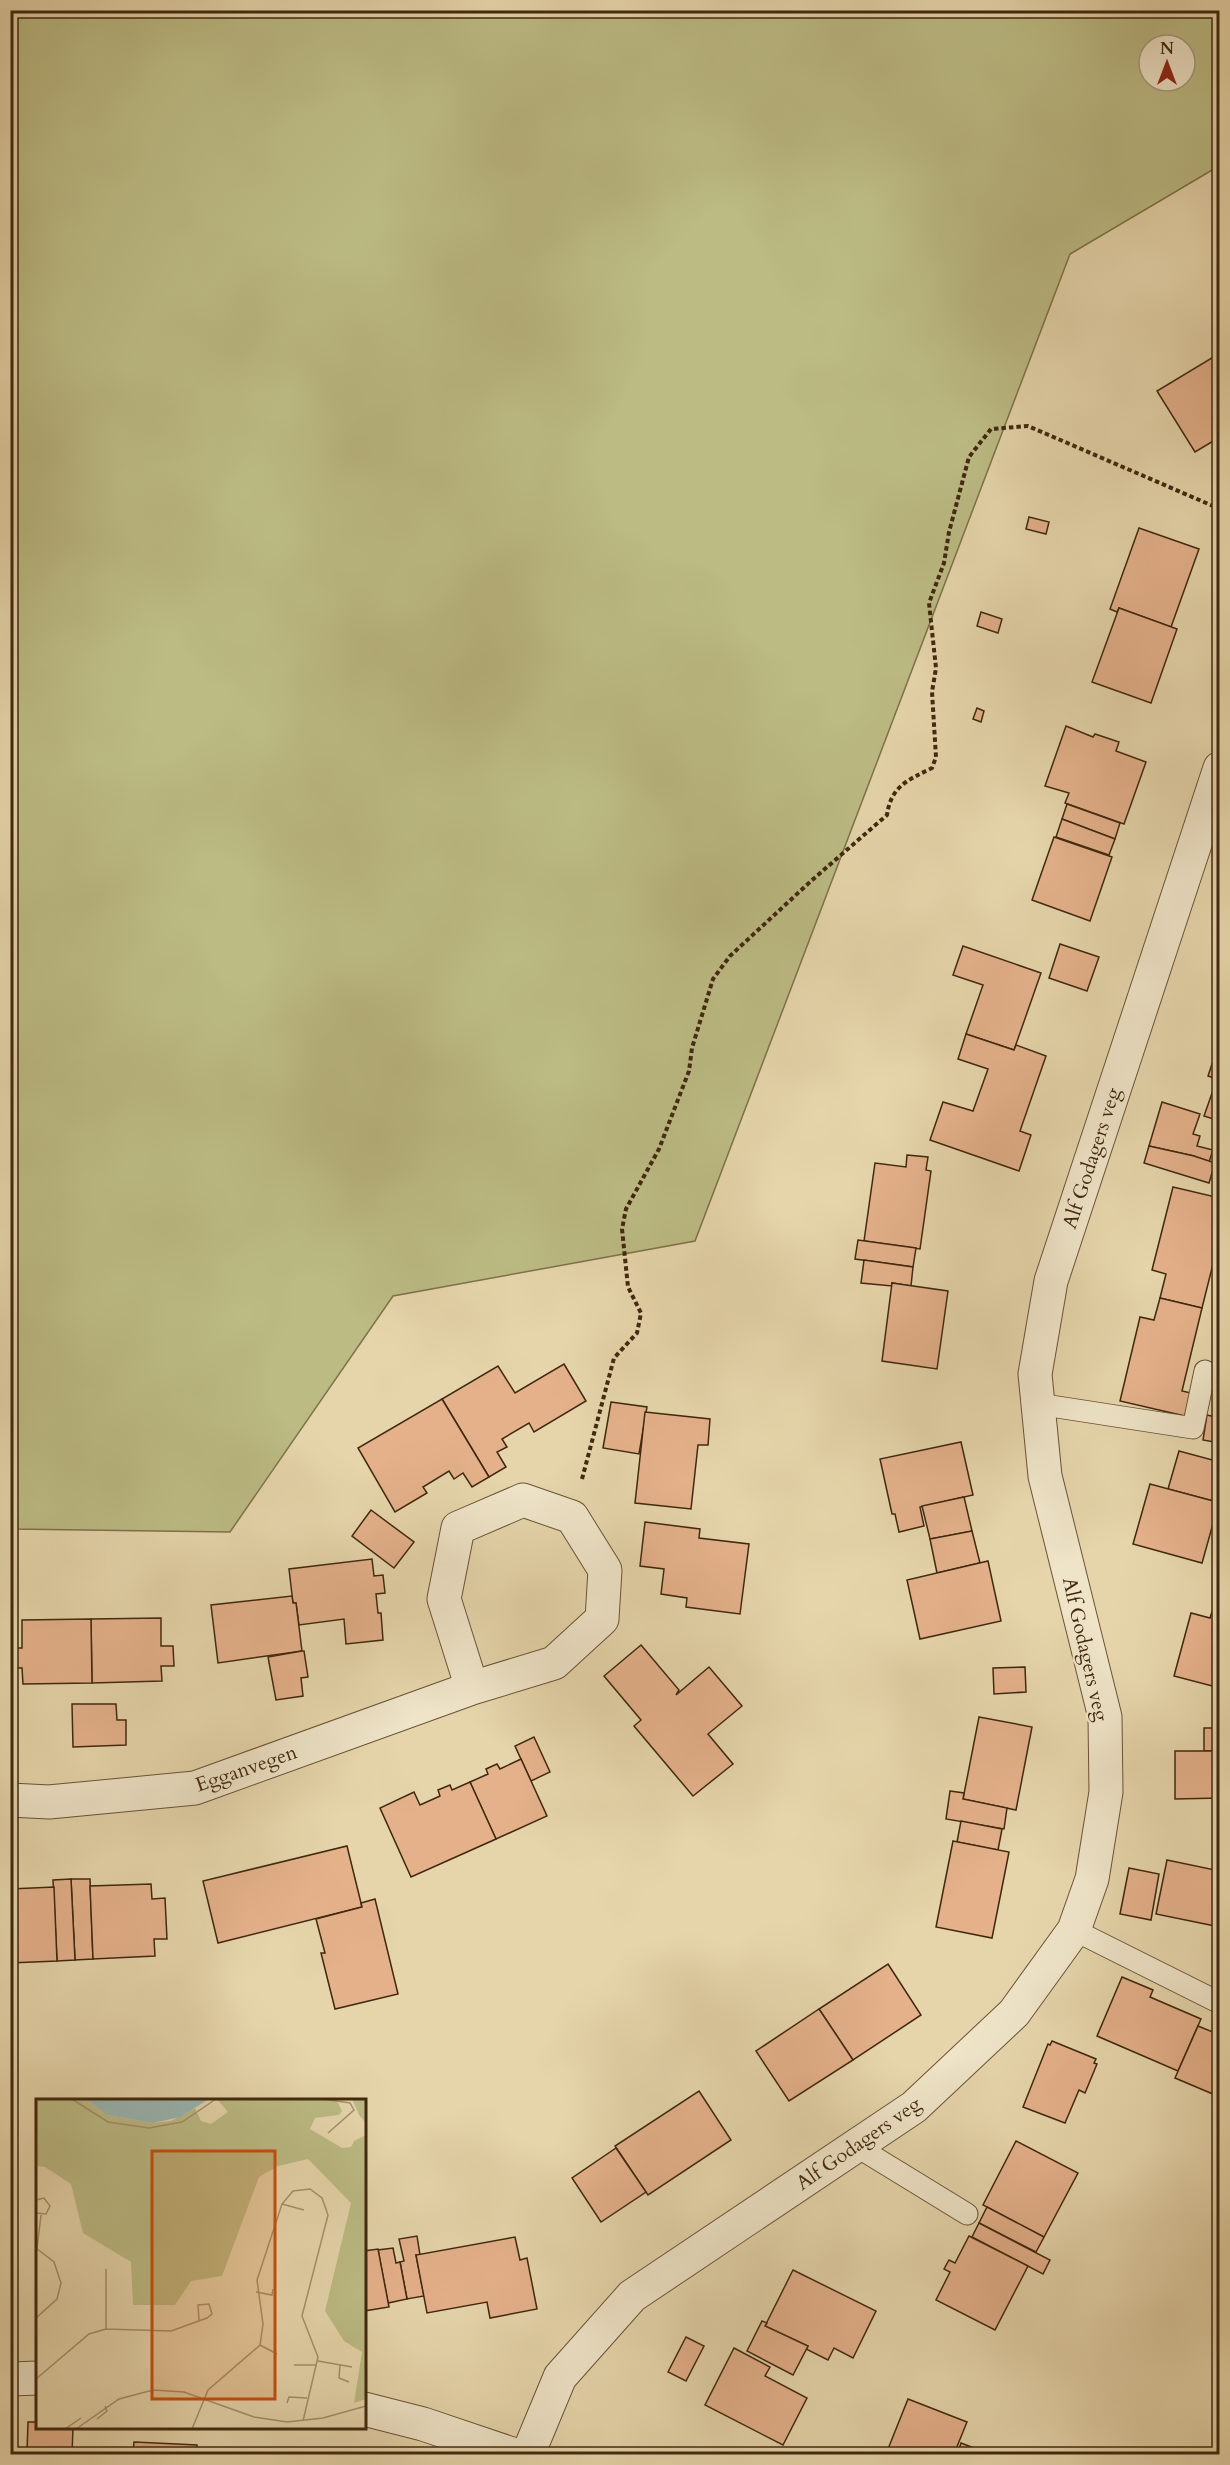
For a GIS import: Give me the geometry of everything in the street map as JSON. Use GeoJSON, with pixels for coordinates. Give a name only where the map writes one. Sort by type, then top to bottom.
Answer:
{"type":"FeatureCollection","features":[{"type":"Feature","properties":{"kind":"street","name":"Alf Godagers veg"},"geometry":{"type":"LineString","coordinates":[[528,2454],[561,2377],[632,2296],[914,2107],[1014,2013],[1074,1930],[1092,1879],[1106,1792],[1104,1717],[1045,1476],[1035,1374],[1051,1281],[1220,768]]}},
{"type":"Feature","properties":{"kind":"street"},"geometry":{"type":"LineString","coordinates":[[472,1688],[444,1599],[458,1528],[523,1500],[572,1517]]}},
{"type":"Feature","properties":{"kind":"street","name":"Egganvegen"},"geometry":{"type":"LineString","coordinates":[[10,1800],[49,1802],[195,1788],[472,1688],[554,1663],[602,1619],[605,1570],[572,1517]]}},
{"type":"Feature","properties":{"kind":"street"},"geometry":{"type":"LineString","coordinates":[[10,2379],[36,2378]]}},
{"type":"Feature","properties":{"kind":"street"},"geometry":{"type":"LineString","coordinates":[[366,2410],[423,2424],[512,2454]]}},
{"type":"Feature","properties":{"kind":"lane"},"geometry":{"type":"LineString","coordinates":[[1038,1404],[1193,1428],[1206,1371]]}},
{"type":"Feature","properties":{"kind":"lane"},"geometry":{"type":"LineString","coordinates":[[1074,1930],[1220,2003]]}},
{"type":"Feature","properties":{"kind":"lane"},"geometry":{"type":"LineString","coordinates":[[856,2146],[967,2214]]}},
{"type":"Feature","properties":{"kind":"path"},"geometry":{"type":"LineString","coordinates":[[572,1517],[614,1358],[638,1333],[641,1313],[628,1287],[622,1229],[626,1209],[660,1149],[689,1071],[692,1047],[713,979],[730,956],[887,815],[889,801],[906,782],[932,768],[936,757],[932,692],[936,668],[929,603],[944,563],[949,532],[969,457],[991,429],[1028,426],[1220,509]]}},
{"type":"Feature","properties":{"kind":"shaded area"},"geometry":{"type":"Polygon","coordinates":[[[11,10],[1219,11],[1219,166],[1070,254],[695,1241],[393,1296],[230,1532],[11,1529],[11,10]]]}},
{"type":"Feature","properties":{"kind":"building"},"geometry":{"type":"Polygon","coordinates":[[[1215,356],[1220,364],[1220,437],[1195,452],[1157,391],[1215,356]]]}},
{"type":"Feature","properties":{"kind":"building"},"geometry":{"type":"Polygon","coordinates":[[[1029,517],[1049,522],[1046,534],[1026,529],[1029,517]]]}},
{"type":"Feature","properties":{"kind":"building"},"geometry":{"type":"Polygon","coordinates":[[[1139,528],[1199,549],[1171,627],[1119,608],[1117,612],[1110,609],[1139,528]]]}},
{"type":"Feature","properties":{"kind":"building"},"geometry":{"type":"Polygon","coordinates":[[[1119,608],[1177,629],[1151,703],[1092,682],[1119,608]]]}},
{"type":"Feature","properties":{"kind":"building"},"geometry":{"type":"Polygon","coordinates":[[[981,612],[1002,619],[998,633],[977,626],[981,612]]]}},
{"type":"Feature","properties":{"kind":"building"},"geometry":{"type":"Polygon","coordinates":[[[977,708],[984,711],[981,722],[973,719],[977,708]]]}},
{"type":"Feature","properties":{"kind":"building"},"geometry":{"type":"Polygon","coordinates":[[[1066,726],[1093,737],[1095,734],[1119,742],[1116,751],[1146,762],[1124,824],[1065,803],[1069,793],[1045,786],[1066,726]]]}},
{"type":"Feature","properties":{"kind":"building"},"geometry":{"type":"Polygon","coordinates":[[[1067,804],[1120,823],[1115,839],[1062,819],[1067,804]]]}},
{"type":"Feature","properties":{"kind":"building"},"geometry":{"type":"Polygon","coordinates":[[[1062,819],[1115,839],[1109,855],[1056,837],[1062,819]]]}},
{"type":"Feature","properties":{"kind":"building"},"geometry":{"type":"Polygon","coordinates":[[[1054,837],[1112,857],[1090,921],[1032,900],[1054,837]]]}},
{"type":"Feature","properties":{"kind":"building"},"geometry":{"type":"Polygon","coordinates":[[[1060,944],[1099,957],[1087,991],[1049,978],[1060,944]]]}},
{"type":"Feature","properties":{"kind":"building"},"geometry":{"type":"Polygon","coordinates":[[[963,946],[1041,973],[1014,1050],[966,1034],[983,985],[953,975],[963,946]]]}},
{"type":"Feature","properties":{"kind":"building"},"geometry":{"type":"Polygon","coordinates":[[[966,1034],[1014,1050],[1016,1045],[1046,1056],[1020,1131],[1031,1135],[1019,1171],[930,1140],[943,1102],[973,1111],[988,1069],[958,1059],[966,1034]]]}},
{"type":"Feature","properties":{"kind":"building"},"geometry":{"type":"Polygon","coordinates":[[[1220,1040],[1220,1121],[1204,1116],[1217,1079],[1208,1076],[1220,1040]]]}},
{"type":"Feature","properties":{"kind":"building"},"geometry":{"type":"Polygon","coordinates":[[[1162,1102],[1200,1114],[1193,1134],[1200,1136],[1197,1146],[1213,1150],[1209,1162],[1194,1156],[1149,1146],[1162,1102]]]}},
{"type":"Feature","properties":{"kind":"building"},"geometry":{"type":"Polygon","coordinates":[[[1149,1146],[1215,1163],[1209,1183],[1144,1163],[1149,1146]]]}},
{"type":"Feature","properties":{"kind":"building"},"geometry":{"type":"Polygon","coordinates":[[[907,1155],[928,1157],[926,1170],[931,1171],[920,1249],[864,1241],[875,1163],[906,1167],[907,1155]]]}},
{"type":"Feature","properties":{"kind":"building"},"geometry":{"type":"Polygon","coordinates":[[[1173,1187],[1220,1198],[1220,1236],[1202,1308],[1160,1298],[1166,1274],[1152,1270],[1173,1187]]]}},
{"type":"Feature","properties":{"kind":"building"},"geometry":{"type":"Polygon","coordinates":[[[858,1240],[916,1248],[913,1267],[855,1259],[858,1240]]]}},
{"type":"Feature","properties":{"kind":"building"},"geometry":{"type":"Polygon","coordinates":[[[864,1260],[913,1267],[911,1286],[892,1283],[892,1286],[861,1283],[864,1260]]]}},
{"type":"Feature","properties":{"kind":"building"},"geometry":{"type":"Polygon","coordinates":[[[892,1283],[948,1291],[937,1369],[882,1361],[892,1283]]]}},
{"type":"Feature","properties":{"kind":"building"},"geometry":{"type":"Polygon","coordinates":[[[1160,1298],[1202,1308],[1182,1391],[1191,1393],[1185,1416],[1120,1401],[1140,1317],[1154,1320],[1160,1298]]]}},
{"type":"Feature","properties":{"kind":"building"},"geometry":{"type":"Polygon","coordinates":[[[564,1364],[586,1401],[534,1432],[529,1423],[502,1439],[507,1447],[497,1452],[506,1467],[489,1477],[442,1399],[498,1366],[515,1393],[564,1364]]]}},
{"type":"Feature","properties":{"kind":"building"},"geometry":{"type":"Polygon","coordinates":[[[442,1399],[489,1477],[472,1487],[463,1473],[454,1479],[449,1471],[423,1487],[427,1493],[395,1512],[358,1448],[442,1399]]]}},
{"type":"Feature","properties":{"kind":"building"},"geometry":{"type":"Polygon","coordinates":[[[611,1402],[647,1407],[639,1454],[603,1448],[611,1402]]]}},
{"type":"Feature","properties":{"kind":"building"},"geometry":{"type":"Polygon","coordinates":[[[645,1412],[710,1419],[708,1445],[698,1445],[691,1509],[635,1503],[645,1412]]]}},
{"type":"Feature","properties":{"kind":"building"},"geometry":{"type":"Polygon","coordinates":[[[1207,1415],[1220,1418],[1220,1443],[1203,1440],[1207,1415]]]}},
{"type":"Feature","properties":{"kind":"building"},"geometry":{"type":"Polygon","coordinates":[[[961,1442],[973,1495],[920,1507],[924,1526],[899,1532],[895,1514],[892,1514],[880,1459],[961,1442]]]}},
{"type":"Feature","properties":{"kind":"building"},"geometry":{"type":"Polygon","coordinates":[[[1179,1451],[1220,1462],[1220,1506],[1217,1502],[1168,1489],[1179,1451]]]}},
{"type":"Feature","properties":{"kind":"building"},"geometry":{"type":"Polygon","coordinates":[[[1150,1484],[1217,1502],[1218,1506],[1202,1563],[1133,1544],[1150,1484]]]}},
{"type":"Feature","properties":{"kind":"building"},"geometry":{"type":"Polygon","coordinates":[[[964,1497],[972,1531],[930,1539],[922,1506],[964,1497]]]}},
{"type":"Feature","properties":{"kind":"building"},"geometry":{"type":"Polygon","coordinates":[[[371,1510],[414,1542],[394,1568],[352,1536],[371,1510]]]}},
{"type":"Feature","properties":{"kind":"building"},"geometry":{"type":"Polygon","coordinates":[[[645,1522],[700,1529],[699,1538],[749,1544],[740,1614],[686,1607],[687,1598],[661,1594],[664,1569],[640,1566],[645,1522]]]}},
{"type":"Feature","properties":{"kind":"building"},"geometry":{"type":"Polygon","coordinates":[[[972,1531],[980,1563],[937,1573],[930,1539],[972,1531]]]}},
{"type":"Feature","properties":{"kind":"building"},"geometry":{"type":"Polygon","coordinates":[[[372,1559],[374,1576],[383,1575],[385,1593],[376,1594],[378,1613],[381,1613],[383,1640],[346,1644],[344,1619],[299,1625],[296,1603],[293,1603],[289,1569],[372,1559]]]}},
{"type":"Feature","properties":{"kind":"building"},"geometry":{"type":"Polygon","coordinates":[[[988,1561],[1001,1621],[920,1639],[907,1580],[988,1561]]]}},
{"type":"Feature","properties":{"kind":"building"},"geometry":{"type":"Polygon","coordinates":[[[292,1596],[293,1603],[296,1603],[302,1651],[218,1663],[211,1605],[292,1596]]]}},
{"type":"Feature","properties":{"kind":"building"},"geometry":{"type":"Polygon","coordinates":[[[1212,1612],[1220,1614],[1220,1688],[1174,1676],[1191,1613],[1210,1618],[1212,1612]]]}},
{"type":"Feature","properties":{"kind":"building"},"geometry":{"type":"Polygon","coordinates":[[[161,1618],[161,1646],[173,1646],[174,1666],[161,1666],[162,1681],[92,1683],[91,1619],[161,1618]]]}},
{"type":"Feature","properties":{"kind":"building"},"geometry":{"type":"Polygon","coordinates":[[[91,1619],[92,1683],[23,1684],[22,1668],[11,1668],[11,1648],[22,1648],[22,1620],[91,1619]]]}},
{"type":"Feature","properties":{"kind":"building"},"geometry":{"type":"Polygon","coordinates":[[[641,1645],[679,1690],[676,1695],[709,1667],[742,1706],[708,1734],[733,1764],[693,1796],[634,1726],[641,1720],[604,1676],[641,1645]]]}},
{"type":"Feature","properties":{"kind":"building"},"geometry":{"type":"Polygon","coordinates":[[[304,1651],[308,1677],[301,1678],[303,1696],[276,1700],[268,1657],[304,1651]]]}},
{"type":"Feature","properties":{"kind":"building"},"geometry":{"type":"Polygon","coordinates":[[[1025,1667],[1026,1692],[994,1694],[993,1668],[1025,1667]]]}},
{"type":"Feature","properties":{"kind":"building"},"geometry":{"type":"Polygon","coordinates":[[[72,1704],[116,1704],[117,1720],[126,1720],[126,1745],[73,1747],[72,1704]]]}},
{"type":"Feature","properties":{"kind":"building"},"geometry":{"type":"Polygon","coordinates":[[[979,1717],[1032,1727],[1016,1810],[963,1799],[979,1717]]]}},
{"type":"Feature","properties":{"kind":"building"},"geometry":{"type":"Polygon","coordinates":[[[1204,1728],[1220,1728],[1220,1751],[1204,1751],[1204,1728]]]}},
{"type":"Feature","properties":{"kind":"building"},"geometry":{"type":"Polygon","coordinates":[[[534,1737],[550,1772],[531,1781],[515,1746],[534,1737]]]}},
{"type":"Feature","properties":{"kind":"building"},"geometry":{"type":"Polygon","coordinates":[[[1175,1751],[1220,1751],[1220,1798],[1175,1799],[1175,1751]]]}},
{"type":"Feature","properties":{"kind":"building"},"geometry":{"type":"Polygon","coordinates":[[[521,1759],[547,1816],[496,1839],[470,1782],[488,1774],[486,1769],[497,1764],[500,1769],[521,1759]]]}},
{"type":"Feature","properties":{"kind":"building"},"geometry":{"type":"Polygon","coordinates":[[[470,1782],[496,1839],[411,1877],[380,1808],[414,1792],[420,1805],[440,1796],[438,1790],[450,1785],[452,1790],[470,1782]]]}},
{"type":"Feature","properties":{"kind":"building"},"geometry":{"type":"Polygon","coordinates":[[[950,1791],[964,1793],[963,1799],[1007,1808],[1004,1829],[946,1819],[950,1791]]]}},
{"type":"Feature","properties":{"kind":"building"},"geometry":{"type":"Polygon","coordinates":[[[961,1821],[1002,1829],[998,1850],[957,1842],[961,1821]]]}},
{"type":"Feature","properties":{"kind":"building"},"geometry":{"type":"Polygon","coordinates":[[[953,1841],[1009,1852],[992,1938],[936,1927],[953,1841]]]}},
{"type":"Feature","properties":{"kind":"building"},"geometry":{"type":"Polygon","coordinates":[[[347,1846],[362,1907],[218,1943],[203,1881],[347,1846]]]}},
{"type":"Feature","properties":{"kind":"building"},"geometry":{"type":"Polygon","coordinates":[[[1167,1860],[1220,1871],[1220,1927],[1156,1914],[1167,1860]]]}},
{"type":"Feature","properties":{"kind":"building"},"geometry":{"type":"Polygon","coordinates":[[[1129,1868],[1159,1874],[1151,1920],[1120,1914],[1129,1868]]]}},
{"type":"Feature","properties":{"kind":"building"},"geometry":{"type":"Polygon","coordinates":[[[71,1879],[90,1879],[93,1959],[75,1960],[71,1879]]]}},
{"type":"Feature","properties":{"kind":"building"},"geometry":{"type":"Polygon","coordinates":[[[71,1879],[75,1960],[57,1961],[53,1880],[71,1879]]]}},
{"type":"Feature","properties":{"kind":"building"},"geometry":{"type":"Polygon","coordinates":[[[151,1884],[152,1899],[165,1898],[167,1939],[154,1939],[155,1956],[93,1959],[90,1886],[151,1884]]]}},
{"type":"Feature","properties":{"kind":"building"},"geometry":{"type":"Polygon","coordinates":[[[54,1887],[57,1961],[10,1963],[10,1889],[54,1887]]]}},
{"type":"Feature","properties":{"kind":"building"},"geometry":{"type":"Polygon","coordinates":[[[375,1899],[398,1994],[335,2009],[321,1953],[325,1953],[316,1919],[362,1907],[361,1903],[375,1899]]]}},
{"type":"Feature","properties":{"kind":"building"},"geometry":{"type":"Polygon","coordinates":[[[888,1964],[921,2015],[853,2060],[819,2009],[888,1964]]]}},
{"type":"Feature","properties":{"kind":"building"},"geometry":{"type":"Polygon","coordinates":[[[1122,1977],[1153,1990],[1150,1997],[1201,2019],[1178,2071],[1097,2036],[1122,1977]]]}},
{"type":"Feature","properties":{"kind":"building"},"geometry":{"type":"Polygon","coordinates":[[[819,2009],[853,2060],[789,2101],[756,2051],[819,2009]]]}},
{"type":"Feature","properties":{"kind":"building"},"geometry":{"type":"Polygon","coordinates":[[[1198,2026],[1220,2035],[1220,2097],[1175,2078],[1198,2026]]]}},
{"type":"Feature","properties":{"kind":"building"},"geometry":{"type":"Polygon","coordinates":[[[1052,2041],[1096,2059],[1094,2063],[1097,2064],[1085,2093],[1079,2090],[1065,2123],[1023,2107],[1048,2044],[1050,2045],[1052,2041]]]}},
{"type":"Feature","properties":{"kind":"building"},"geometry":{"type":"Polygon","coordinates":[[[699,2091],[731,2140],[648,2195],[615,2146],[699,2091]]]}},
{"type":"Feature","properties":{"kind":"building"},"geometry":{"type":"Polygon","coordinates":[[[1016,2141],[1078,2173],[1044,2237],[983,2205],[1016,2141]]]}},
{"type":"Feature","properties":{"kind":"building"},"geometry":{"type":"Polygon","coordinates":[[[616,2148],[646,2192],[601,2222],[572,2178],[616,2148]]]}},
{"type":"Feature","properties":{"kind":"building"},"geometry":{"type":"Polygon","coordinates":[[[987,2207],[1044,2237],[1036,2252],[979,2223],[987,2207]]]}},
{"type":"Feature","properties":{"kind":"building"},"geometry":{"type":"Polygon","coordinates":[[[979,2223],[1050,2260],[1043,2274],[972,2237],[979,2223]]]}},
{"type":"Feature","properties":{"kind":"building"},"geometry":{"type":"Polygon","coordinates":[[[417,2236],[420,2255],[416,2255],[424,2296],[407,2299],[400,2262],[404,2261],[399,2239],[417,2236]]]}},
{"type":"Feature","properties":{"kind":"building"},"geometry":{"type":"Polygon","coordinates":[[[969,2236],[1028,2266],[995,2330],[936,2300],[950,2272],[944,2269],[949,2260],[955,2263],[969,2236]]]}},
{"type":"Feature","properties":{"kind":"building"},"geometry":{"type":"Polygon","coordinates":[[[515,2237],[520,2260],[527,2258],[537,2309],[490,2318],[487,2302],[427,2313],[416,2255],[515,2237]]]}},
{"type":"Feature","properties":{"kind":"building"},"geometry":{"type":"Polygon","coordinates":[[[393,2248],[396,2263],[400,2262],[407,2299],[388,2303],[378,2250],[393,2248]]]}},
{"type":"Feature","properties":{"kind":"building"},"geometry":{"type":"Polygon","coordinates":[[[378,2249],[389,2307],[366,2311],[366,2251],[378,2249]]]}},
{"type":"Feature","properties":{"kind":"building"},"geometry":{"type":"Polygon","coordinates":[[[793,2270],[876,2311],[853,2358],[834,2348],[828,2360],[806,2349],[808,2346],[765,2326],[793,2270]]]}},
{"type":"Feature","properties":{"kind":"building"},"geometry":{"type":"Polygon","coordinates":[[[762,2321],[767,2323],[765,2326],[808,2346],[793,2375],[747,2351],[762,2321]]]}},
{"type":"Feature","properties":{"kind":"building"},"geometry":{"type":"Polygon","coordinates":[[[686,2337],[704,2346],[686,2381],[668,2372],[686,2337]]]}},
{"type":"Feature","properties":{"kind":"building"},"geometry":{"type":"Polygon","coordinates":[[[734,2348],[770,2367],[765,2376],[807,2398],[783,2445],[705,2405],[734,2348]]]}},
{"type":"Feature","properties":{"kind":"building"},"geometry":{"type":"Polygon","coordinates":[[[908,2399],[967,2422],[954,2454],[886,2454],[908,2399]]]}},
{"type":"Feature","properties":{"kind":"building"},"geometry":{"type":"Polygon","coordinates":[[[28,2422],[36,2422],[36,2429],[73,2429],[72,2454],[27,2453],[28,2422]]]}},
{"type":"Feature","properties":{"kind":"building"},"geometry":{"type":"Polygon","coordinates":[[[134,2442],[197,2445],[197,2454],[92,2454],[92,2450],[133,2453],[134,2442]]]}},
{"type":"Feature","properties":{"kind":"building"},"geometry":{"type":"Polygon","coordinates":[[[961,2443],[979,2450],[977,2454],[954,2454],[956,2450],[958,2452],[961,2443]]]}}]}
